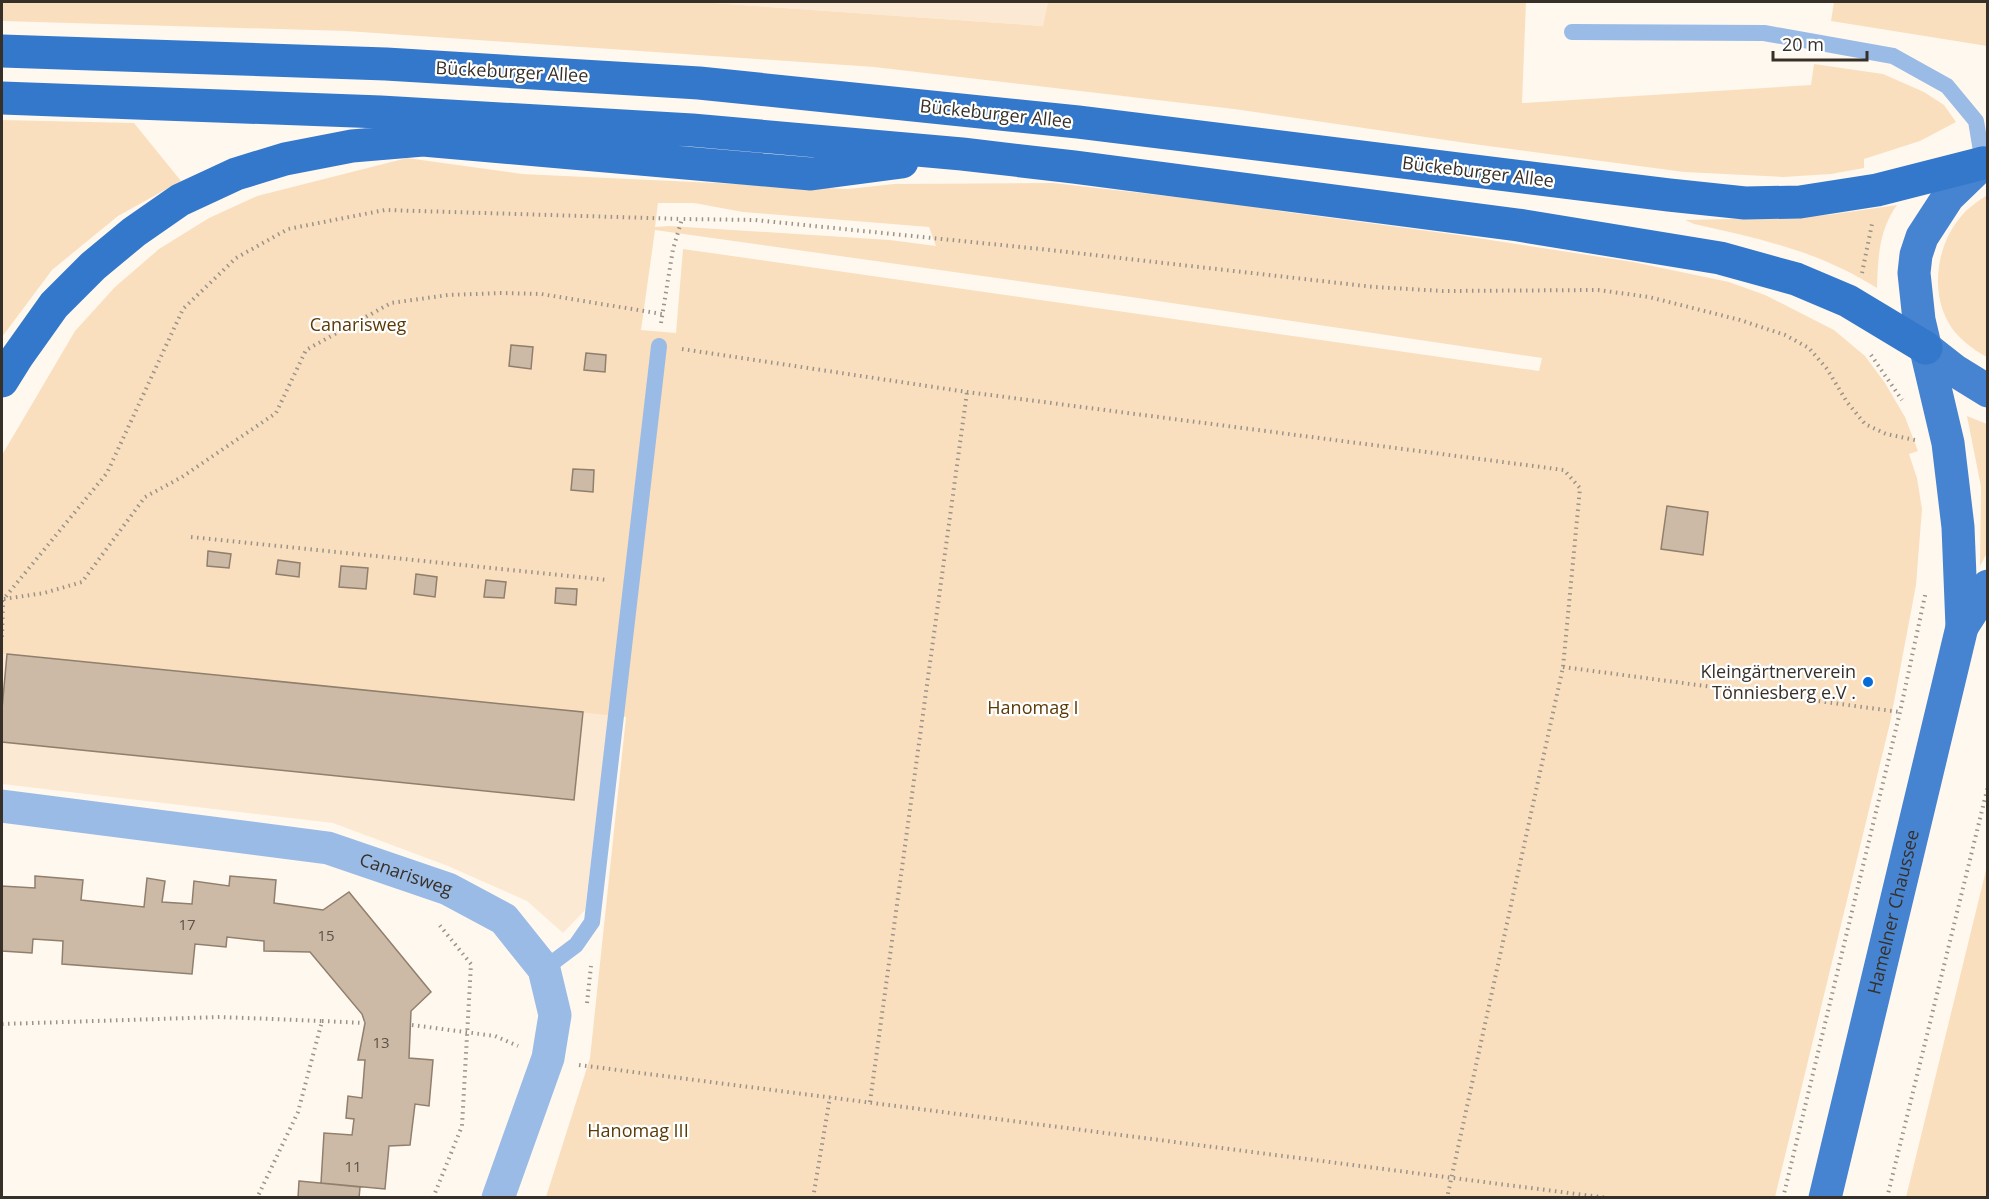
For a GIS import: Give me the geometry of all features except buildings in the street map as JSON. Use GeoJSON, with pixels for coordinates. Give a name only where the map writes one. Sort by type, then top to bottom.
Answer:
{"type":"FeatureCollection","features":[{"type":"Feature","properties":{"kind":"highway","name":"Bückeburger Allee"},"geometry":{"type":"LineString","coordinates":[[2,51],[386,64],[699,83],[1078,122],[1745,203],[1800,202],[1877,190],[1986,162]]}},
{"type":"Feature","properties":{"kind":"highway"},"geometry":{"type":"LineString","coordinates":[[2,98],[381,112],[692,130],[962,154],[1518,225],[1720,258],[1796,279],[1848,302],[1926,348]]}},
{"type":"Feature","properties":{"kind":"highway"},"geometry":{"type":"LineString","coordinates":[[2,381],[54,305],[93,266],[134,232],[180,200],[236,174],[285,159],[352,146],[423,140],[811,174],[962,154]]}},
{"type":"Feature","properties":{"kind":"main road","name":"Hamelner Chaussee"},"geometry":{"type":"LineString","coordinates":[[1826,1197],[1962,627],[1958,527],[1948,444],[1919,320],[1914,273],[1916,255],[1922,237],[1948,197],[1986,162]]}},
{"type":"Feature","properties":{"kind":"main road"},"geometry":{"type":"LineString","coordinates":[[1926,348],[1954,370],[1988,391]]}},
{"type":"Feature","properties":{"kind":"main road","name":"Hamelner Chaussee"},"geometry":{"type":"LineString","coordinates":[[1962,627],[1988,586]]}},
{"type":"Feature","properties":{"kind":"street","name":"Canarisweg"},"geometry":{"type":"LineString","coordinates":[[2,806],[328,848],[448,889],[504,919],[544,969],[555,1015],[548,1058],[498,1197]]}},
{"type":"Feature","properties":{"kind":"lane"},"geometry":{"type":"LineString","coordinates":[[1572,32],[1764,33],[1893,56],[1947,86],[1976,121],[1986,162]]}},
{"type":"Feature","properties":{"kind":"lane"},"geometry":{"type":"LineString","coordinates":[[544,969],[576,945],[592,922],[659,346]]}},
{"type":"Feature","properties":{"kind":"path"},"geometry":{"type":"LineString","coordinates":[[2,637],[2,600],[107,473],[183,309],[236,258],[288,229],[385,210],[755,220],[1050,250],[1374,287],[1474,292],[1598,290],[1649,297],[1740,320],[1785,335],[1809,348],[1827,369],[1847,402],[1865,424],[1886,434],[1921,441],[1918,433]]}},
{"type":"Feature","properties":{"kind":"path"},"geometry":{"type":"LineString","coordinates":[[682,219],[673,249],[659,346],[967,392],[1564,470],[1580,488],[1563,667],[1447,1197]]}},
{"type":"Feature","properties":{"kind":"path"},"geometry":{"type":"LineString","coordinates":[[2,600],[44,593],[82,582],[145,497],[182,477],[276,413],[306,350],[391,303],[448,295],[541,294],[662,314]]}},
{"type":"Feature","properties":{"kind":"path"},"geometry":{"type":"LineString","coordinates":[[1869,352],[1908,408]]}},
{"type":"Feature","properties":{"kind":"path"},"geometry":{"type":"LineString","coordinates":[[870,1102],[967,392]]}},
{"type":"Feature","properties":{"kind":"path"},"geometry":{"type":"LineString","coordinates":[[191,537],[631,583]]}},
{"type":"Feature","properties":{"kind":"path"},"geometry":{"type":"LineString","coordinates":[[1783,1197],[1900,712],[1928,585]]}},
{"type":"Feature","properties":{"kind":"path"},"geometry":{"type":"LineString","coordinates":[[1563,667],[1900,712]]}},
{"type":"Feature","properties":{"kind":"path"},"geometry":{"type":"LineString","coordinates":[[1887,1197],[1988,786]]}},
{"type":"Feature","properties":{"kind":"path"},"geometry":{"type":"LineString","coordinates":[[433,1197],[462,1126],[471,964],[435,919]]}},
{"type":"Feature","properties":{"kind":"path"},"geometry":{"type":"LineString","coordinates":[[2,1024],[220,1017],[365,1023]]}},
{"type":"Feature","properties":{"kind":"path"},"geometry":{"type":"LineString","coordinates":[[257,1197],[298,1112],[322,1020]]}},
{"type":"Feature","properties":{"kind":"path"},"geometry":{"type":"LineString","coordinates":[[412,1025],[495,1036],[548,1058],[577,1065],[1608,1197]]}},
{"type":"Feature","properties":{"kind":"path"},"geometry":{"type":"LineString","coordinates":[[813,1197],[831,1097]]}},
{"type":"Feature","properties":{"kind":"shaded area"},"geometry":{"type":"Polygon","coordinates":[[[698,2],[1048,2],[1044,26],[698,2]]]}},
{"type":"Feature","properties":{"kind":"shaded area"},"geometry":{"type":"Polygon","coordinates":[[[2,654],[609,714],[585,910],[563,933],[527,901],[448,866],[333,823],[2,784],[2,654]]]}},
{"type":"Feature","properties":{"kind":"green space"},"geometry":{"type":"Polygon","coordinates":[[[2,2],[698,2],[1043,26],[1048,2],[1526,2],[1522,103],[1811,85],[1814,64],[1883,74],[1924,92],[1944,105],[1956,122],[1920,141],[1864,159],[1864,168],[1831,174],[1783,177],[1684,172],[1234,109],[874,67],[346,31],[2,21],[2,2]]]}},
{"type":"Feature","properties":{"kind":"green space"},"geometry":{"type":"Polygon","coordinates":[[[1834,2],[1987,2],[1987,46],[1831,21],[1834,2]]]}},
{"type":"Feature","properties":{"kind":"green space"},"geometry":{"type":"Polygon","coordinates":[[[2,120],[134,123],[181,181],[118,216],[52,270],[2,337],[2,120]]]}},
{"type":"Feature","properties":{"kind":"green space","name":"Hanomag I"},"geometry":{"type":"Polygon","coordinates":[[[407,158],[522,174],[848,189],[894,184],[1053,183],[1246,205],[1633,262],[1729,282],[1765,295],[1834,330],[1865,356],[1885,383],[1905,417],[1918,451],[1909,454],[1917,478],[1922,509],[1916,585],[1890,723],[1775,1197],[546,1197],[590,1058],[626,717],[2,654],[2,455],[75,331],[115,287],[159,249],[209,218],[257,196],[407,158]],[[658,203],[655,227],[670,226],[890,240],[936,246],[929,227],[743,212],[694,203],[658,203]],[[655,230],[641,330],[676,333],[683,249],[1539,371],[1542,358],[1131,297],[655,230]]]}},
{"type":"Feature","properties":{"kind":"green space"},"geometry":{"type":"Polygon","coordinates":[[[1987,195],[1987,357],[1964,342],[1950,326],[1942,308],[1938,282],[1941,255],[1952,230],[1965,212],[1987,195]]]}},
{"type":"Feature","properties":{"kind":"green space"},"geometry":{"type":"Polygon","coordinates":[[[1897,205],[1883,234],[1877,288],[1811,255],[1685,220],[1828,215],[1897,205]]]}},
{"type":"Feature","properties":{"kind":"green space"},"geometry":{"type":"Polygon","coordinates":[[[1967,416],[1987,424],[1987,553],[1980,566],[1981,487],[1967,416]]]}},
{"type":"Feature","properties":{"kind":"green space"},"geometry":{"type":"Polygon","coordinates":[[[1987,866],[1987,1197],[1906,1197],[1987,866]]]}},
{"type":"Feature","properties":{"kind":"place","name":"Kleingärtnerverein Tönniesberg e.V ."},"geometry":{"type":"Point","coordinates":[1868,682]}},
{"type":"Feature","properties":{"kind":"park label","name":"Hanomag III"},"geometry":{"type":"Point","coordinates":[638,1131]}}]}
